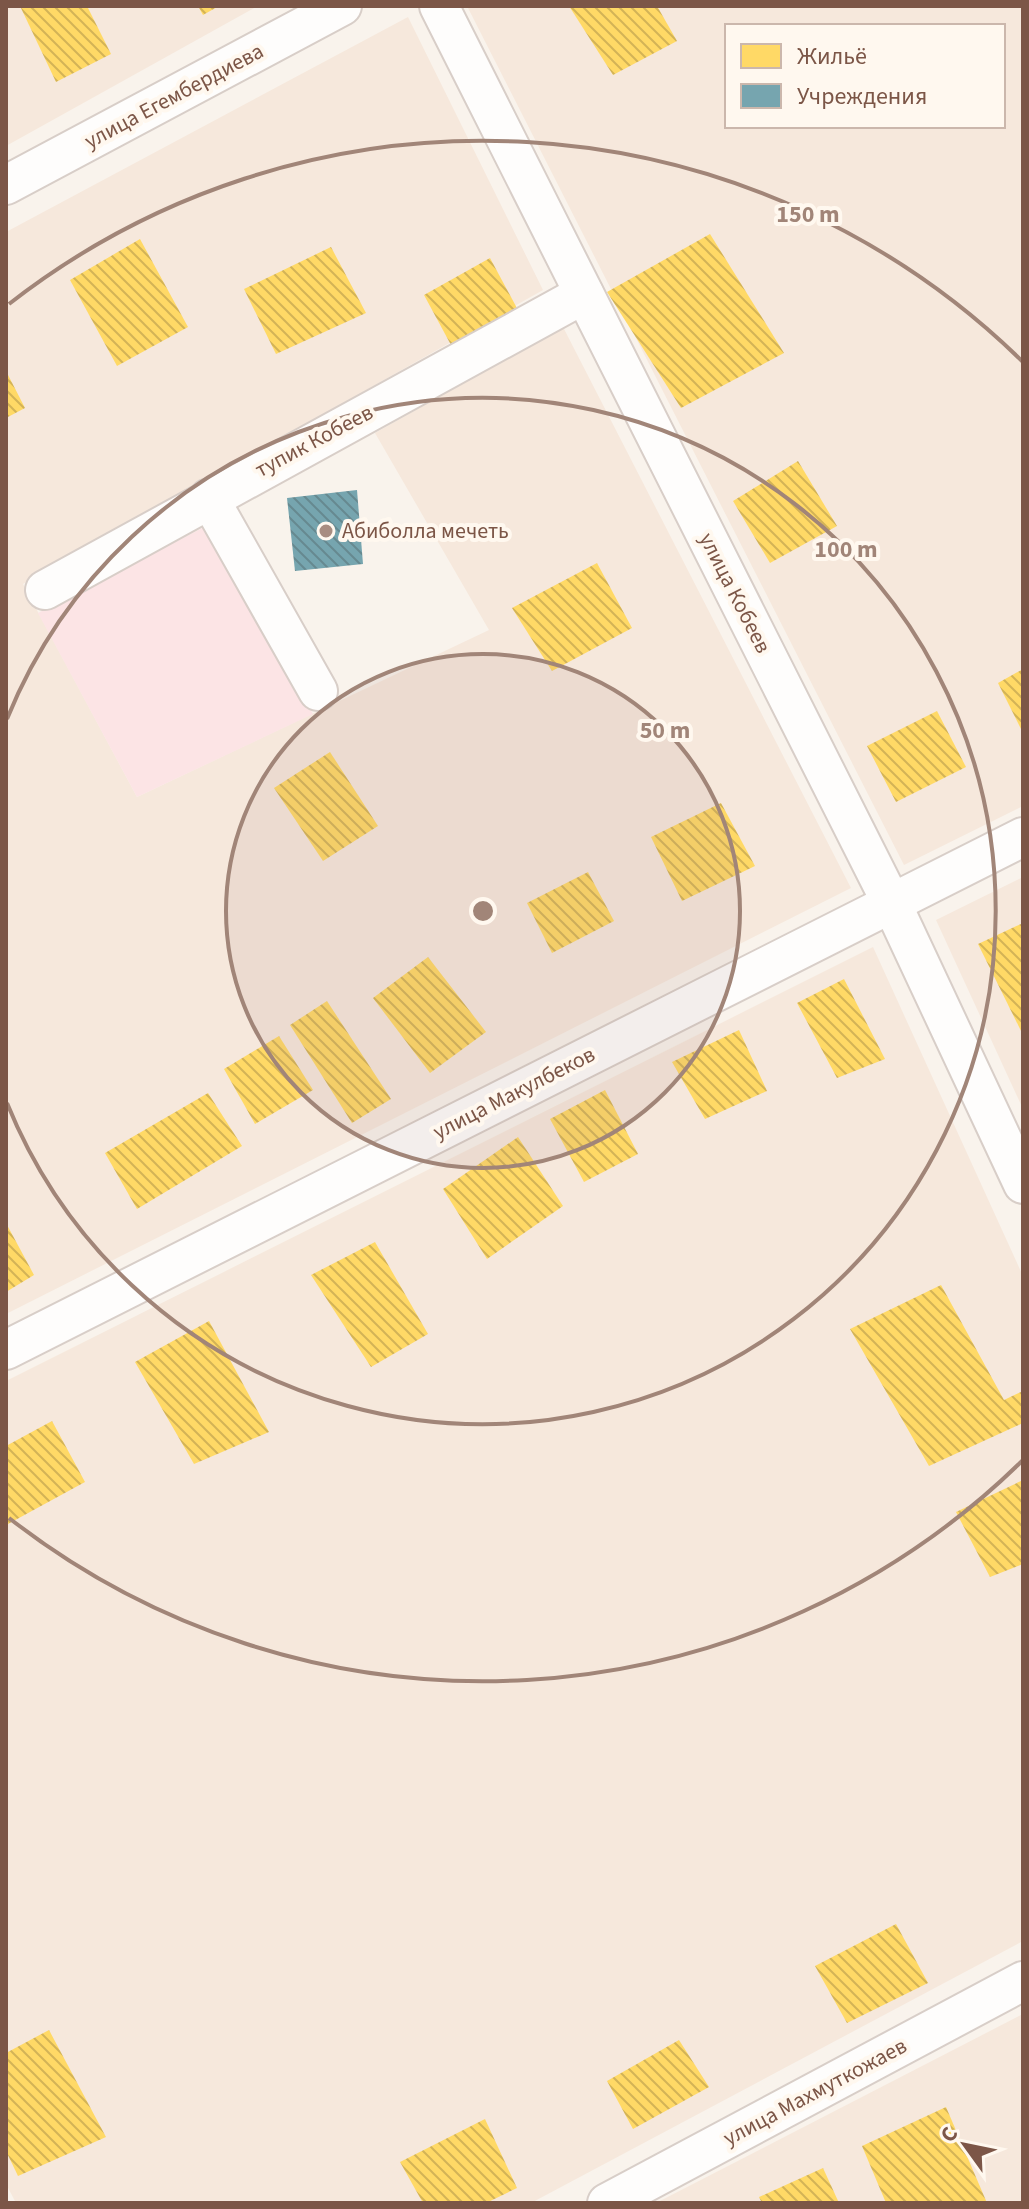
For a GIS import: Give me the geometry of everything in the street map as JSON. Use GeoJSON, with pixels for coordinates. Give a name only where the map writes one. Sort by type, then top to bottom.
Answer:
{"type":"FeatureCollection","features":[{"type":"Feature","properties":{"kind":"street","name":"улица Егембердиева"},"geometry":{"type":"LineString","coordinates":[[6,185],[342,6]]}},
{"type":"Feature","properties":{"kind":"street","name":"улица Кобеев"},"geometry":{"type":"LineString","coordinates":[[439,6],[891,902],[1023,1184]]}},
{"type":"Feature","properties":{"kind":"street","name":"тупик Кобеев"},"geometry":{"type":"LineString","coordinates":[[45,590],[584,294]]}},
{"type":"Feature","properties":{"kind":"street"},"geometry":{"type":"LineString","coordinates":[[209,498],[318,691]]}},
{"type":"Feature","properties":{"kind":"street","name":"улица Макулбеков"},"geometry":{"type":"LineString","coordinates":[[6,1350],[1023,837]]}},
{"type":"Feature","properties":{"kind":"street","name":"улица Махмуткожаев"},"geometry":{"type":"LineString","coordinates":[[607,2203],[1023,1981]]}},
{"type":"Feature","properties":{"kind":"shaded area"},"geometry":{"type":"Polygon","coordinates":[[[6,6],[258,6],[6,146],[6,6]]]}},
{"type":"Feature","properties":{"kind":"shaded area"},"geometry":{"type":"Polygon","coordinates":[[[467,6],[1023,6],[1023,806],[904,865],[467,6]]]}},
{"type":"Feature","properties":{"kind":"shaded area"},"geometry":{"type":"Polygon","coordinates":[[[408,17],[543,290],[23,584],[137,797],[489,630],[375,433],[563,327],[851,888],[6,1314],[6,232],[408,17]]]}},
{"type":"Feature","properties":{"kind":"shaded area"},"geometry":{"type":"Polygon","coordinates":[[[210,524],[313,714],[137,797],[38,613],[210,524]]]}},
{"type":"Feature","properties":{"kind":"shaded area"},"geometry":{"type":"Polygon","coordinates":[[[1023,877],[1023,1109],[936,920],[1023,877]]]}},
{"type":"Feature","properties":{"kind":"shaded area"},"geometry":{"type":"Polygon","coordinates":[[[873,947],[1023,1276],[1023,1941],[531,2203],[16,2203],[6,2184],[6,1381],[873,947]]]}},
{"type":"Feature","properties":{"kind":"shaded area"},"geometry":{"type":"Polygon","coordinates":[[[1023,2014],[1023,2203],[656,2203],[1023,2014]]]}},
{"type":"Feature","properties":{"kind":"building: Жильё"},"geometry":{"type":"Polygon","coordinates":[[[20,6],[87,6],[111,54],[56,82],[20,6]]]}},
{"type":"Feature","properties":{"kind":"building: Жильё"},"geometry":{"type":"Polygon","coordinates":[[[198,6],[219,6],[203,15],[198,6]]]}},
{"type":"Feature","properties":{"kind":"building: Жильё"},"geometry":{"type":"Polygon","coordinates":[[[569,6],[657,6],[677,41],[613,75],[569,6]]]}},
{"type":"Feature","properties":{"kind":"building: Жильё"},"geometry":{"type":"Polygon","coordinates":[[[710,234],[784,353],[681,408],[607,292],[710,234]]]}},
{"type":"Feature","properties":{"kind":"building: Жильё"},"geometry":{"type":"Polygon","coordinates":[[[140,239],[188,327],[117,366],[70,280],[140,239]]]}},
{"type":"Feature","properties":{"kind":"building: Жильё"},"geometry":{"type":"Polygon","coordinates":[[[331,247],[366,313],[276,354],[244,289],[331,247]]]}},
{"type":"Feature","properties":{"kind":"building: Жильё"},"geometry":{"type":"Polygon","coordinates":[[[490,258],[518,310],[451,345],[424,295],[490,258]]]}},
{"type":"Feature","properties":{"kind":"building: Жильё"},"geometry":{"type":"Polygon","coordinates":[[[6,371],[25,408],[6,418],[6,371]]]}},
{"type":"Feature","properties":{"kind":"building: Жильё"},"geometry":{"type":"Polygon","coordinates":[[[798,461],[837,526],[770,563],[733,501],[798,461]]]}},
{"type":"Feature","properties":{"kind":"building: Жильё"},"geometry":{"type":"Polygon","coordinates":[[[597,563],[632,628],[552,671],[512,608],[597,563]]]}},
{"type":"Feature","properties":{"kind":"building: Жильё"},"geometry":{"type":"Polygon","coordinates":[[[1023,669],[1023,733],[998,683],[1023,669]]]}},
{"type":"Feature","properties":{"kind":"building: Жильё"},"geometry":{"type":"Polygon","coordinates":[[[937,711],[966,767],[896,802],[867,746],[937,711]]]}},
{"type":"Feature","properties":{"kind":"building: Жильё"},"geometry":{"type":"Polygon","coordinates":[[[330,752],[378,826],[323,861],[274,788],[330,752]]]}},
{"type":"Feature","properties":{"kind":"building: Жильё"},"geometry":{"type":"Polygon","coordinates":[[[721,803],[755,866],[682,901],[651,837],[721,803]]]}},
{"type":"Feature","properties":{"kind":"building: Жильё"},"geometry":{"type":"Polygon","coordinates":[[[588,872],[614,921],[552,953],[527,903],[588,872]]]}},
{"type":"Feature","properties":{"kind":"building: Жильё"},"geometry":{"type":"Polygon","coordinates":[[[1023,923],[1023,1035],[978,944],[1023,923]]]}},
{"type":"Feature","properties":{"kind":"building: Жильё"},"geometry":{"type":"Polygon","coordinates":[[[428,957],[486,1032],[430,1073],[373,998],[428,957]]]}},
{"type":"Feature","properties":{"kind":"building: Жильё"},"geometry":{"type":"Polygon","coordinates":[[[844,979],[885,1059],[837,1078],[797,1003],[844,979]]]}},
{"type":"Feature","properties":{"kind":"building: Жильё"},"geometry":{"type":"Polygon","coordinates":[[[327,1001],[391,1099],[352,1123],[290,1025],[327,1001]]]}},
{"type":"Feature","properties":{"kind":"building: Жильё"},"geometry":{"type":"Polygon","coordinates":[[[739,1030],[767,1091],[705,1119],[672,1062],[739,1030]]]}},
{"type":"Feature","properties":{"kind":"building: Жильё"},"geometry":{"type":"Polygon","coordinates":[[[279,1036],[313,1090],[255,1124],[224,1069],[279,1036]]]}},
{"type":"Feature","properties":{"kind":"building: Жильё"},"geometry":{"type":"Polygon","coordinates":[[[605,1090],[638,1154],[584,1182],[550,1119],[605,1090]]]}},
{"type":"Feature","properties":{"kind":"building: Жильё"},"geometry":{"type":"Polygon","coordinates":[[[208,1093],[242,1146],[137,1209],[105,1153],[208,1093]]]}},
{"type":"Feature","properties":{"kind":"building: Жильё"},"geometry":{"type":"Polygon","coordinates":[[[518,1137],[563,1206],[487,1259],[443,1189],[518,1137]]]}},
{"type":"Feature","properties":{"kind":"building: Жильё"},"geometry":{"type":"Polygon","coordinates":[[[6,1223],[34,1275],[6,1292],[6,1223]]]}},
{"type":"Feature","properties":{"kind":"building: Жильё"},"geometry":{"type":"Polygon","coordinates":[[[375,1242],[428,1334],[371,1367],[311,1275],[375,1242]]]}},
{"type":"Feature","properties":{"kind":"building: Жильё"},"geometry":{"type":"Polygon","coordinates":[[[941,1285],[1004,1400],[1023,1391],[1023,1423],[929,1466],[850,1329],[941,1285]]]}},
{"type":"Feature","properties":{"kind":"building: Жильё"},"geometry":{"type":"Polygon","coordinates":[[[209,1321],[269,1432],[194,1464],[135,1362],[209,1321]]]}},
{"type":"Feature","properties":{"kind":"building: Жильё"},"geometry":{"type":"Polygon","coordinates":[[[52,1421],[85,1482],[8,1524],[6,1446],[52,1421]]]}},
{"type":"Feature","properties":{"kind":"building: Жильё"},"geometry":{"type":"Polygon","coordinates":[[[1023,1480],[1023,1564],[990,1577],[956,1512],[1023,1480]]]}},
{"type":"Feature","properties":{"kind":"building: Жильё"},"geometry":{"type":"Polygon","coordinates":[[[896,1924],[928,1983],[847,2023],[815,1966],[896,1924]]]}},
{"type":"Feature","properties":{"kind":"building: Жильё"},"geometry":{"type":"Polygon","coordinates":[[[49,2030],[106,2137],[18,2176],[6,2151],[6,2053],[49,2030]]]}},
{"type":"Feature","properties":{"kind":"building: Жильё"},"geometry":{"type":"Polygon","coordinates":[[[679,2040],[709,2087],[633,2129],[607,2081],[679,2040]]]}},
{"type":"Feature","properties":{"kind":"building: Жильё"},"geometry":{"type":"Polygon","coordinates":[[[946,2107],[987,2203],[886,2203],[862,2146],[946,2107]]]}},
{"type":"Feature","properties":{"kind":"building: Жильё"},"geometry":{"type":"Polygon","coordinates":[[[485,2119],[517,2188],[486,2203],[423,2203],[400,2162],[485,2119]]]}},
{"type":"Feature","properties":{"kind":"building: Жильё"},"geometry":{"type":"Polygon","coordinates":[[[823,2168],[839,2203],[762,2203],[759,2197],[823,2168]]]}},
{"type":"Feature","properties":{"kind":"building: Учреждения","name":"Абиболла мечеть"},"geometry":{"type":"Polygon","coordinates":[[[357,490],[363,564],[295,571],[287,498],[357,490]]]}},
{"type":"Feature","properties":{"kind":"place","name":"Абиболла мечеть"},"geometry":{"type":"Point","coordinates":[326,531]}}]}
